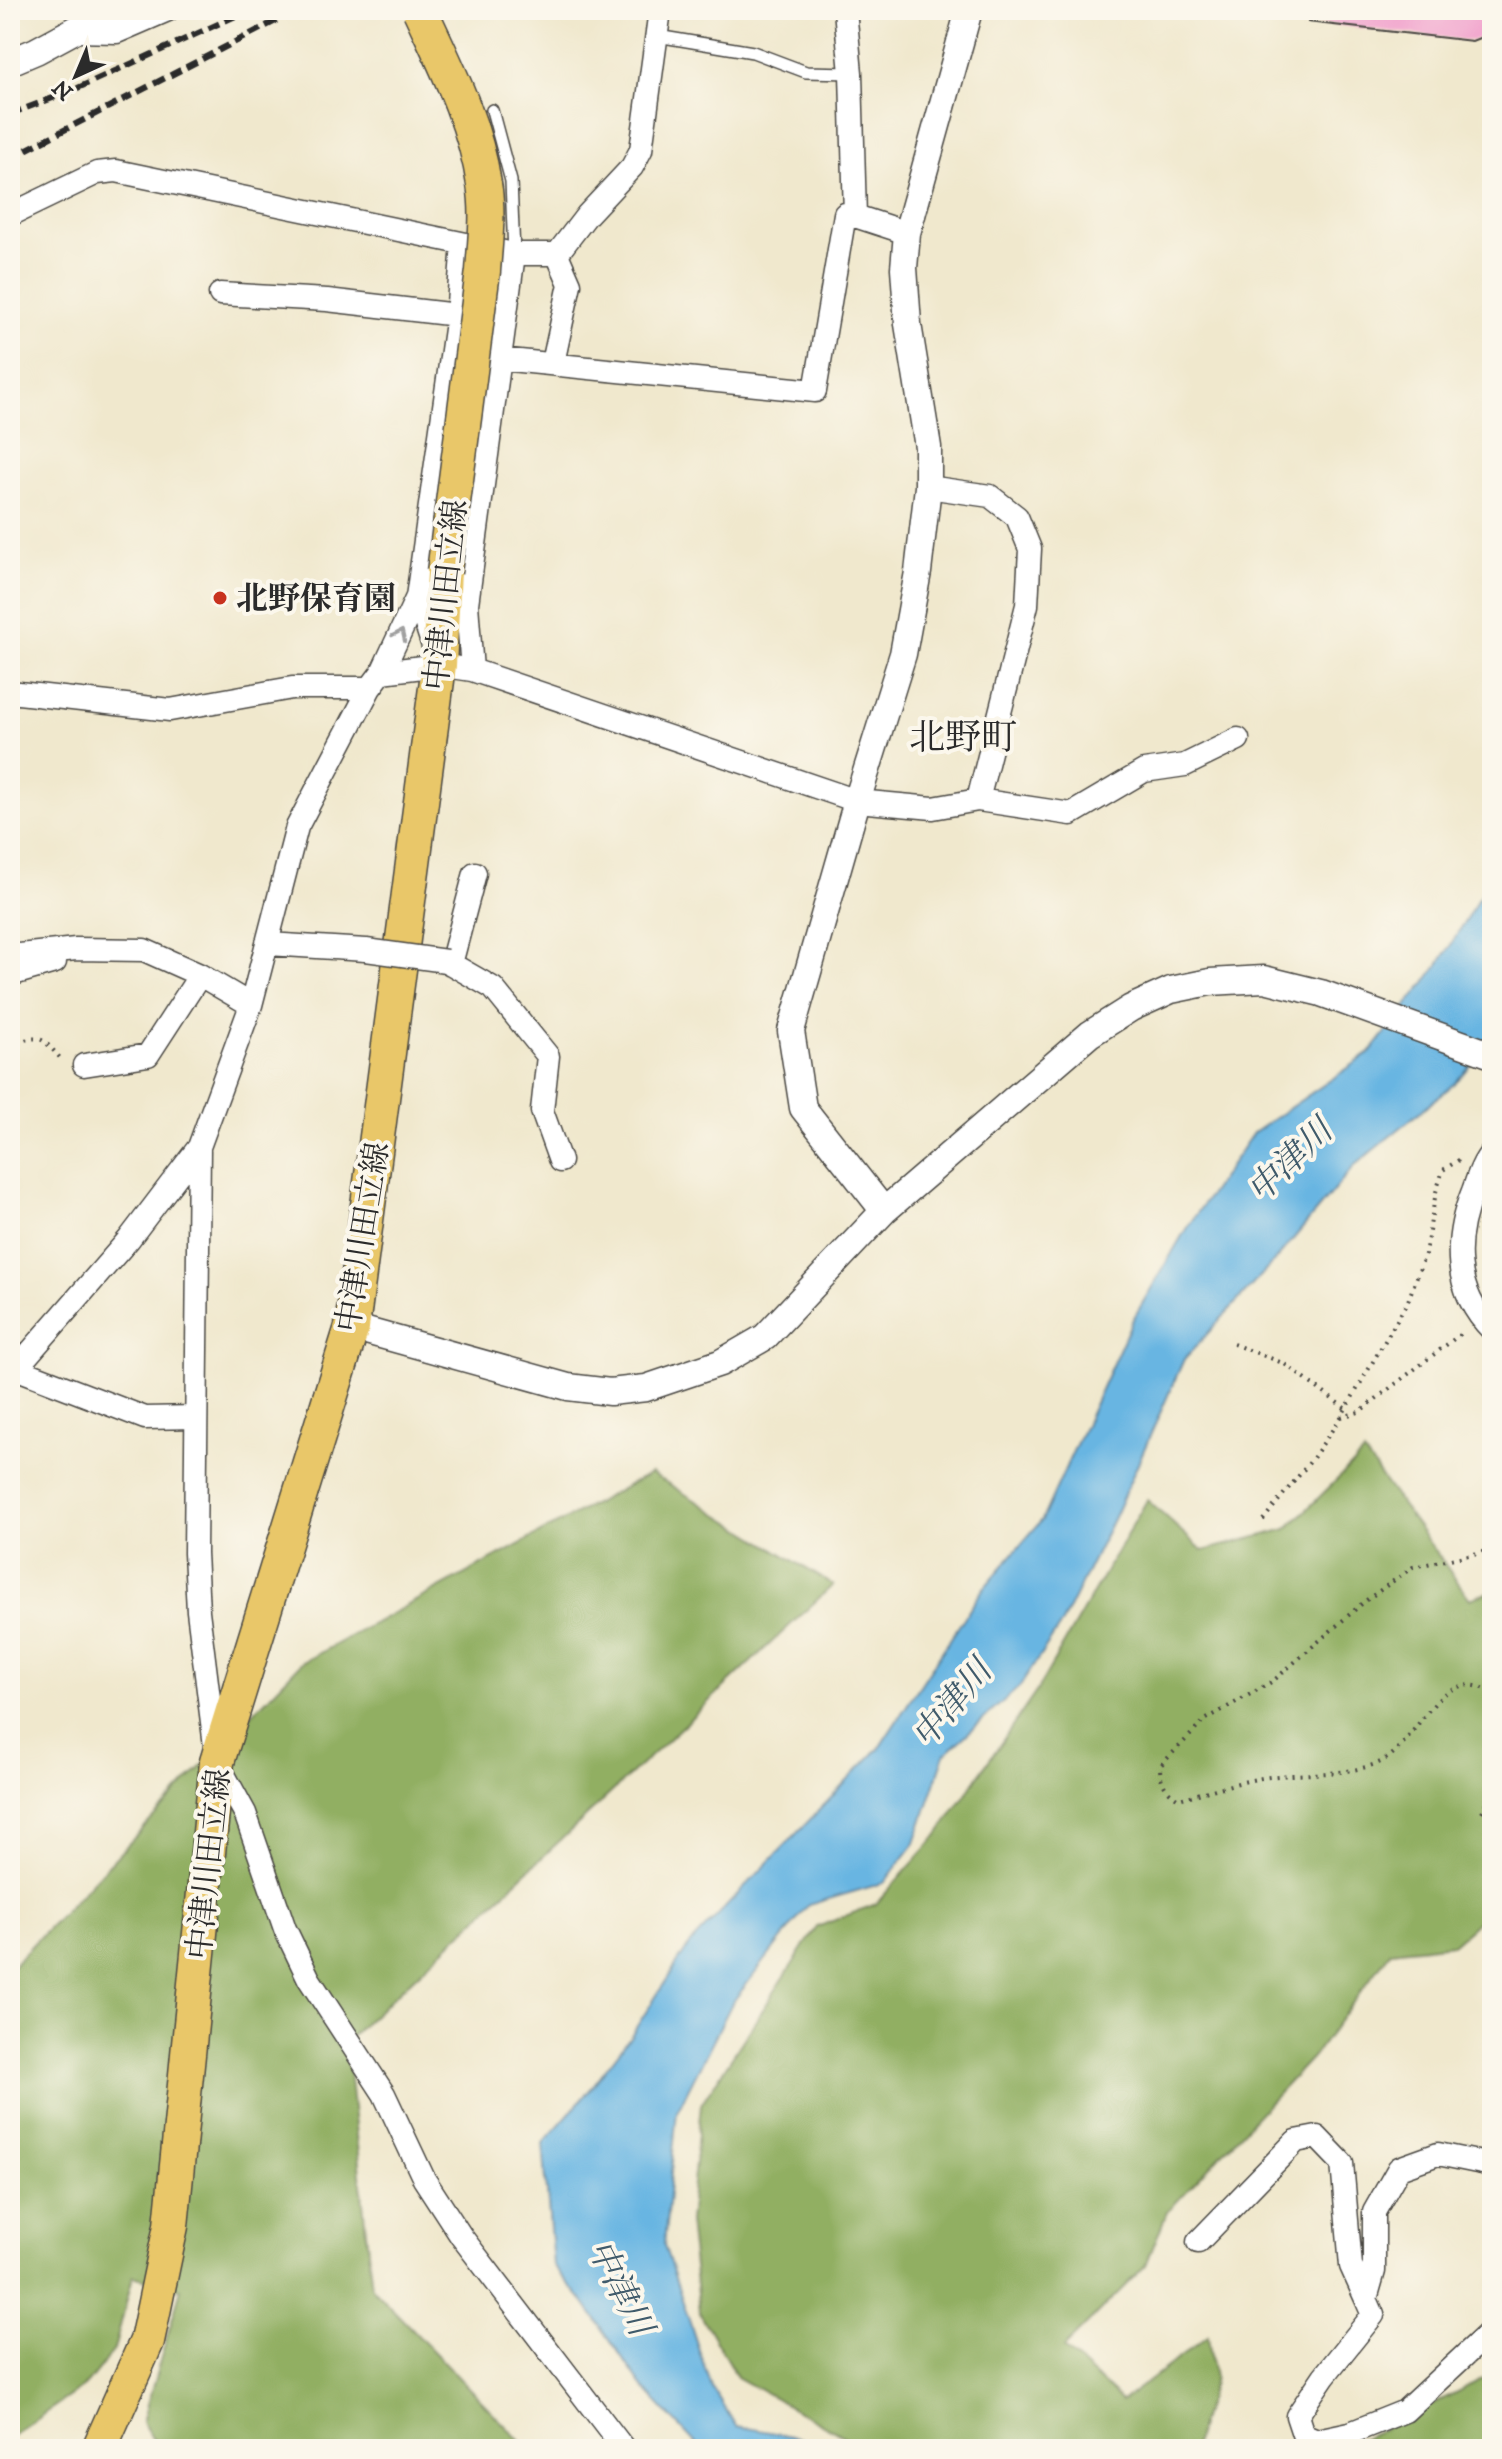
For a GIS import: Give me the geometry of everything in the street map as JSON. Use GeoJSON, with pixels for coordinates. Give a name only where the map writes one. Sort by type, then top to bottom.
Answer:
{"type":"FeatureCollection","features":[{"type":"Feature","properties":{"kind":"main road","name":"中津川田立線"},"geometry":{"type":"LineString","coordinates":[[99,2449],[147,2341],[171,2226],[217,1762],[352,1327],[439,665],[444,572],[486,231],[485,185],[472,131],[453,80],[420,10]]}},
{"type":"Feature","properties":{"kind":"street"},"geometry":{"type":"LineString","coordinates":[[10,62],[112,10]]}},
{"type":"Feature","properties":{"kind":"street"},"geometry":{"type":"LineString","coordinates":[[75,31],[117,32],[168,10]]}},
{"type":"Feature","properties":{"kind":"street"},"geometry":{"type":"LineString","coordinates":[[557,254],[587,215],[632,167],[641,150],[660,10]]}},
{"type":"Feature","properties":{"kind":"street"},"geometry":{"type":"LineString","coordinates":[[845,10],[851,73],[855,216]]}},
{"type":"Feature","properties":{"kind":"street"},"geometry":{"type":"LineString","coordinates":[[884,1211],[803,1108],[791,1031],[903,654],[918,572],[928,487],[928,447],[908,324],[905,282],[907,233],[969,10]]}},
{"type":"Feature","properties":{"kind":"street"},"geometry":{"type":"LineString","coordinates":[[10,215],[97,173],[116,171],[514,254],[557,254]]}},
{"type":"Feature","properties":{"kind":"street"},"geometry":{"type":"LineString","coordinates":[[500,359],[815,391],[845,214],[907,233]]}},
{"type":"Feature","properties":{"kind":"street"},"geometry":{"type":"LineString","coordinates":[[10,1366],[26,1357],[129,1239],[199,1147],[251,1005],[297,827],[417,597],[457,315],[463,244]]}},
{"type":"Feature","properties":{"kind":"street"},"geometry":{"type":"LineString","coordinates":[[472,670],[467,604],[514,254]]}},
{"type":"Feature","properties":{"kind":"street"},"geometry":{"type":"LineString","coordinates":[[553,363],[570,284],[557,254]]}},
{"type":"Feature","properties":{"kind":"street"},"geometry":{"type":"LineString","coordinates":[[220,294],[327,300],[457,315]]}},
{"type":"Feature","properties":{"kind":"street"},"geometry":{"type":"LineString","coordinates":[[928,487],[990,496],[1017,517],[1030,549],[1027,605],[978,800]]}},
{"type":"Feature","properties":{"kind":"street"},"geometry":{"type":"LineString","coordinates":[[417,597],[439,665]]}},
{"type":"Feature","properties":{"kind":"street"},"geometry":{"type":"LineString","coordinates":[[10,692],[170,710],[292,688],[376,680],[439,665],[472,670],[857,801],[933,808],[978,800],[1071,814],[1144,771],[1185,765],[1238,739]]}},
{"type":"Feature","properties":{"kind":"street"},"geometry":{"type":"LineString","coordinates":[[449,963],[475,873]]}},
{"type":"Feature","properties":{"kind":"street"},"geometry":{"type":"LineString","coordinates":[[268,944],[366,950],[449,963],[493,988],[548,1056],[542,1111],[560,1161]]}},
{"type":"Feature","properties":{"kind":"street"},"geometry":{"type":"LineString","coordinates":[[10,956],[76,949],[144,950],[200,975],[251,1005]]}},
{"type":"Feature","properties":{"kind":"street"},"geometry":{"type":"LineString","coordinates":[[10,975],[60,960],[76,949]]}},
{"type":"Feature","properties":{"kind":"street"},"geometry":{"type":"LineString","coordinates":[[84,1065],[148,1055],[200,975]]}},
{"type":"Feature","properties":{"kind":"street"},"geometry":{"type":"LineString","coordinates":[[352,1327],[568,1387],[610,1392],[646,1388],[720,1363],[765,1337],[884,1211],[1090,1034],[1131,1008],[1171,990],[1210,982],[1264,979],[1321,993],[1492,1055]]}},
{"type":"Feature","properties":{"kind":"street"},"geometry":{"type":"LineString","coordinates":[[199,1147],[195,1553],[198,1611],[217,1762],[245,1813],[285,1929],[309,1979],[384,2094],[424,2179],[461,2236],[624,2449]]}},
{"type":"Feature","properties":{"kind":"street"},"geometry":{"type":"LineString","coordinates":[[1487,1325],[1463,1286],[1458,1257],[1469,1200],[1488,1158]]}},
{"type":"Feature","properties":{"kind":"street"},"geometry":{"type":"LineString","coordinates":[[10,1366],[145,1418],[196,1417]]}},
{"type":"Feature","properties":{"kind":"street"},"geometry":{"type":"LineString","coordinates":[[1198,2242],[1296,2141],[1317,2137],[1342,2163],[1351,2266],[1373,2315],[1324,2376],[1297,2416],[1303,2434],[1317,2440],[1350,2433],[1405,2411],[1492,2330]]}},
{"type":"Feature","properties":{"kind":"street"},"geometry":{"type":"LineString","coordinates":[[1366,2299],[1374,2271],[1374,2212],[1399,2168],[1438,2154],[1492,2165]]}},
{"type":"Feature","properties":{"kind":"lane"},"geometry":{"type":"LineString","coordinates":[[657,36],[753,52],[806,72],[851,73]]}},
{"type":"Feature","properties":{"kind":"lane"},"geometry":{"type":"LineString","coordinates":[[492,110],[511,181],[514,254]]}},
{"type":"Feature","properties":{"kind":"path"},"geometry":{"type":"LineString","coordinates":[[10,1045],[35,1037],[47,1040],[61,1059],[84,1065]]}},
{"type":"Feature","properties":{"kind":"path"},"geometry":{"type":"LineString","coordinates":[[1263,1520],[1313,1458],[1341,1417],[1418,1279],[1443,1170],[1461,1158],[1488,1158]]}},
{"type":"Feature","properties":{"kind":"path"},"geometry":{"type":"LineString","coordinates":[[1341,1417],[1359,1412],[1460,1333],[1487,1325]]}},
{"type":"Feature","properties":{"kind":"path"},"geometry":{"type":"LineString","coordinates":[[1233,1344],[1283,1363],[1346,1409]]}},
{"type":"Feature","properties":{"kind":"path"},"geometry":{"type":"LineString","coordinates":[[1492,1550],[1413,1567],[1365,1601],[1273,1681],[1205,1720],[1160,1766],[1160,1779],[1168,1793],[1179,1799],[1263,1778],[1381,1763],[1399,1747],[1440,1697],[1458,1687],[1481,1686],[1492,1693]]}},
{"type":"Feature","properties":{"kind":"path"},"geometry":{"type":"LineString","coordinates":[[1482,1812],[1492,1794]]}},
{"type":"Feature","properties":{"kind":"green space"},"geometry":{"type":"Polygon","coordinates":[[[1364,1453],[1470,1599],[1492,1591],[1492,1909],[1452,1944],[1391,1951],[1314,2055],[1167,2212],[1146,2265],[1063,2348],[1122,2401],[1208,2336],[1214,2379],[1193,2449],[866,2449],[737,2377],[699,2312],[689,2222],[701,2104],[817,1927],[876,1904],[937,1836],[1036,1692],[1147,1500],[1203,1551],[1287,1529],[1364,1453]]]}},
{"type":"Feature","properties":{"kind":"green space"},"geometry":{"type":"Polygon","coordinates":[[[651,1473],[833,1585],[346,2041],[372,2288],[528,2449],[159,2449],[142,2422],[181,2289],[133,2276],[114,2350],[87,2384],[10,2437],[10,1968],[301,1663],[651,1473]]]}},
{"type":"Feature","properties":{"kind":"green space"},"geometry":{"type":"Polygon","coordinates":[[[1492,2374],[1492,2449],[1339,2449],[1392,2425],[1492,2374]]]}},
{"type":"Feature","properties":{"kind":"water","name":"中津川"},"geometry":{"type":"Polygon","coordinates":[[[1492,876],[1492,1042],[1455,1083],[1355,1165],[1279,1256],[1184,1359],[1115,1515],[1062,1623],[1020,1686],[945,1754],[915,1843],[884,1883],[808,1905],[732,2003],[677,2111],[664,2245],[711,2386],[736,2426],[797,2437],[822,2449],[701,2449],[642,2386],[585,2303],[553,2265],[543,2143],[588,2092],[630,2037],[689,1945],[879,1748],[983,1589],[1042,1520],[1132,1321],[1186,1229],[1253,1133],[1370,1053],[1440,963],[1492,876]]]}},
{"type":"Feature","properties":{"kind":"building"},"geometry":{"type":"Polygon","coordinates":[[[1308,10],[1492,10],[1492,33],[1472,41],[1308,22],[1308,10]]]}},
{"type":"Feature","properties":{"kind":"railway"},"geometry":{"type":"LineString","coordinates":[[10,114],[69,92],[249,10]]}},
{"type":"Feature","properties":{"kind":"railway"},"geometry":{"type":"LineString","coordinates":[[10,158],[297,10]]}},
{"type":"Feature","properties":{"kind":"place","name":"北野保育園"},"geometry":{"type":"Point","coordinates":[220,598]}},
{"type":"Feature","properties":{"kind":"district","name":"北野町"},"geometry":{"type":"Point","coordinates":[963,736]}}]}
